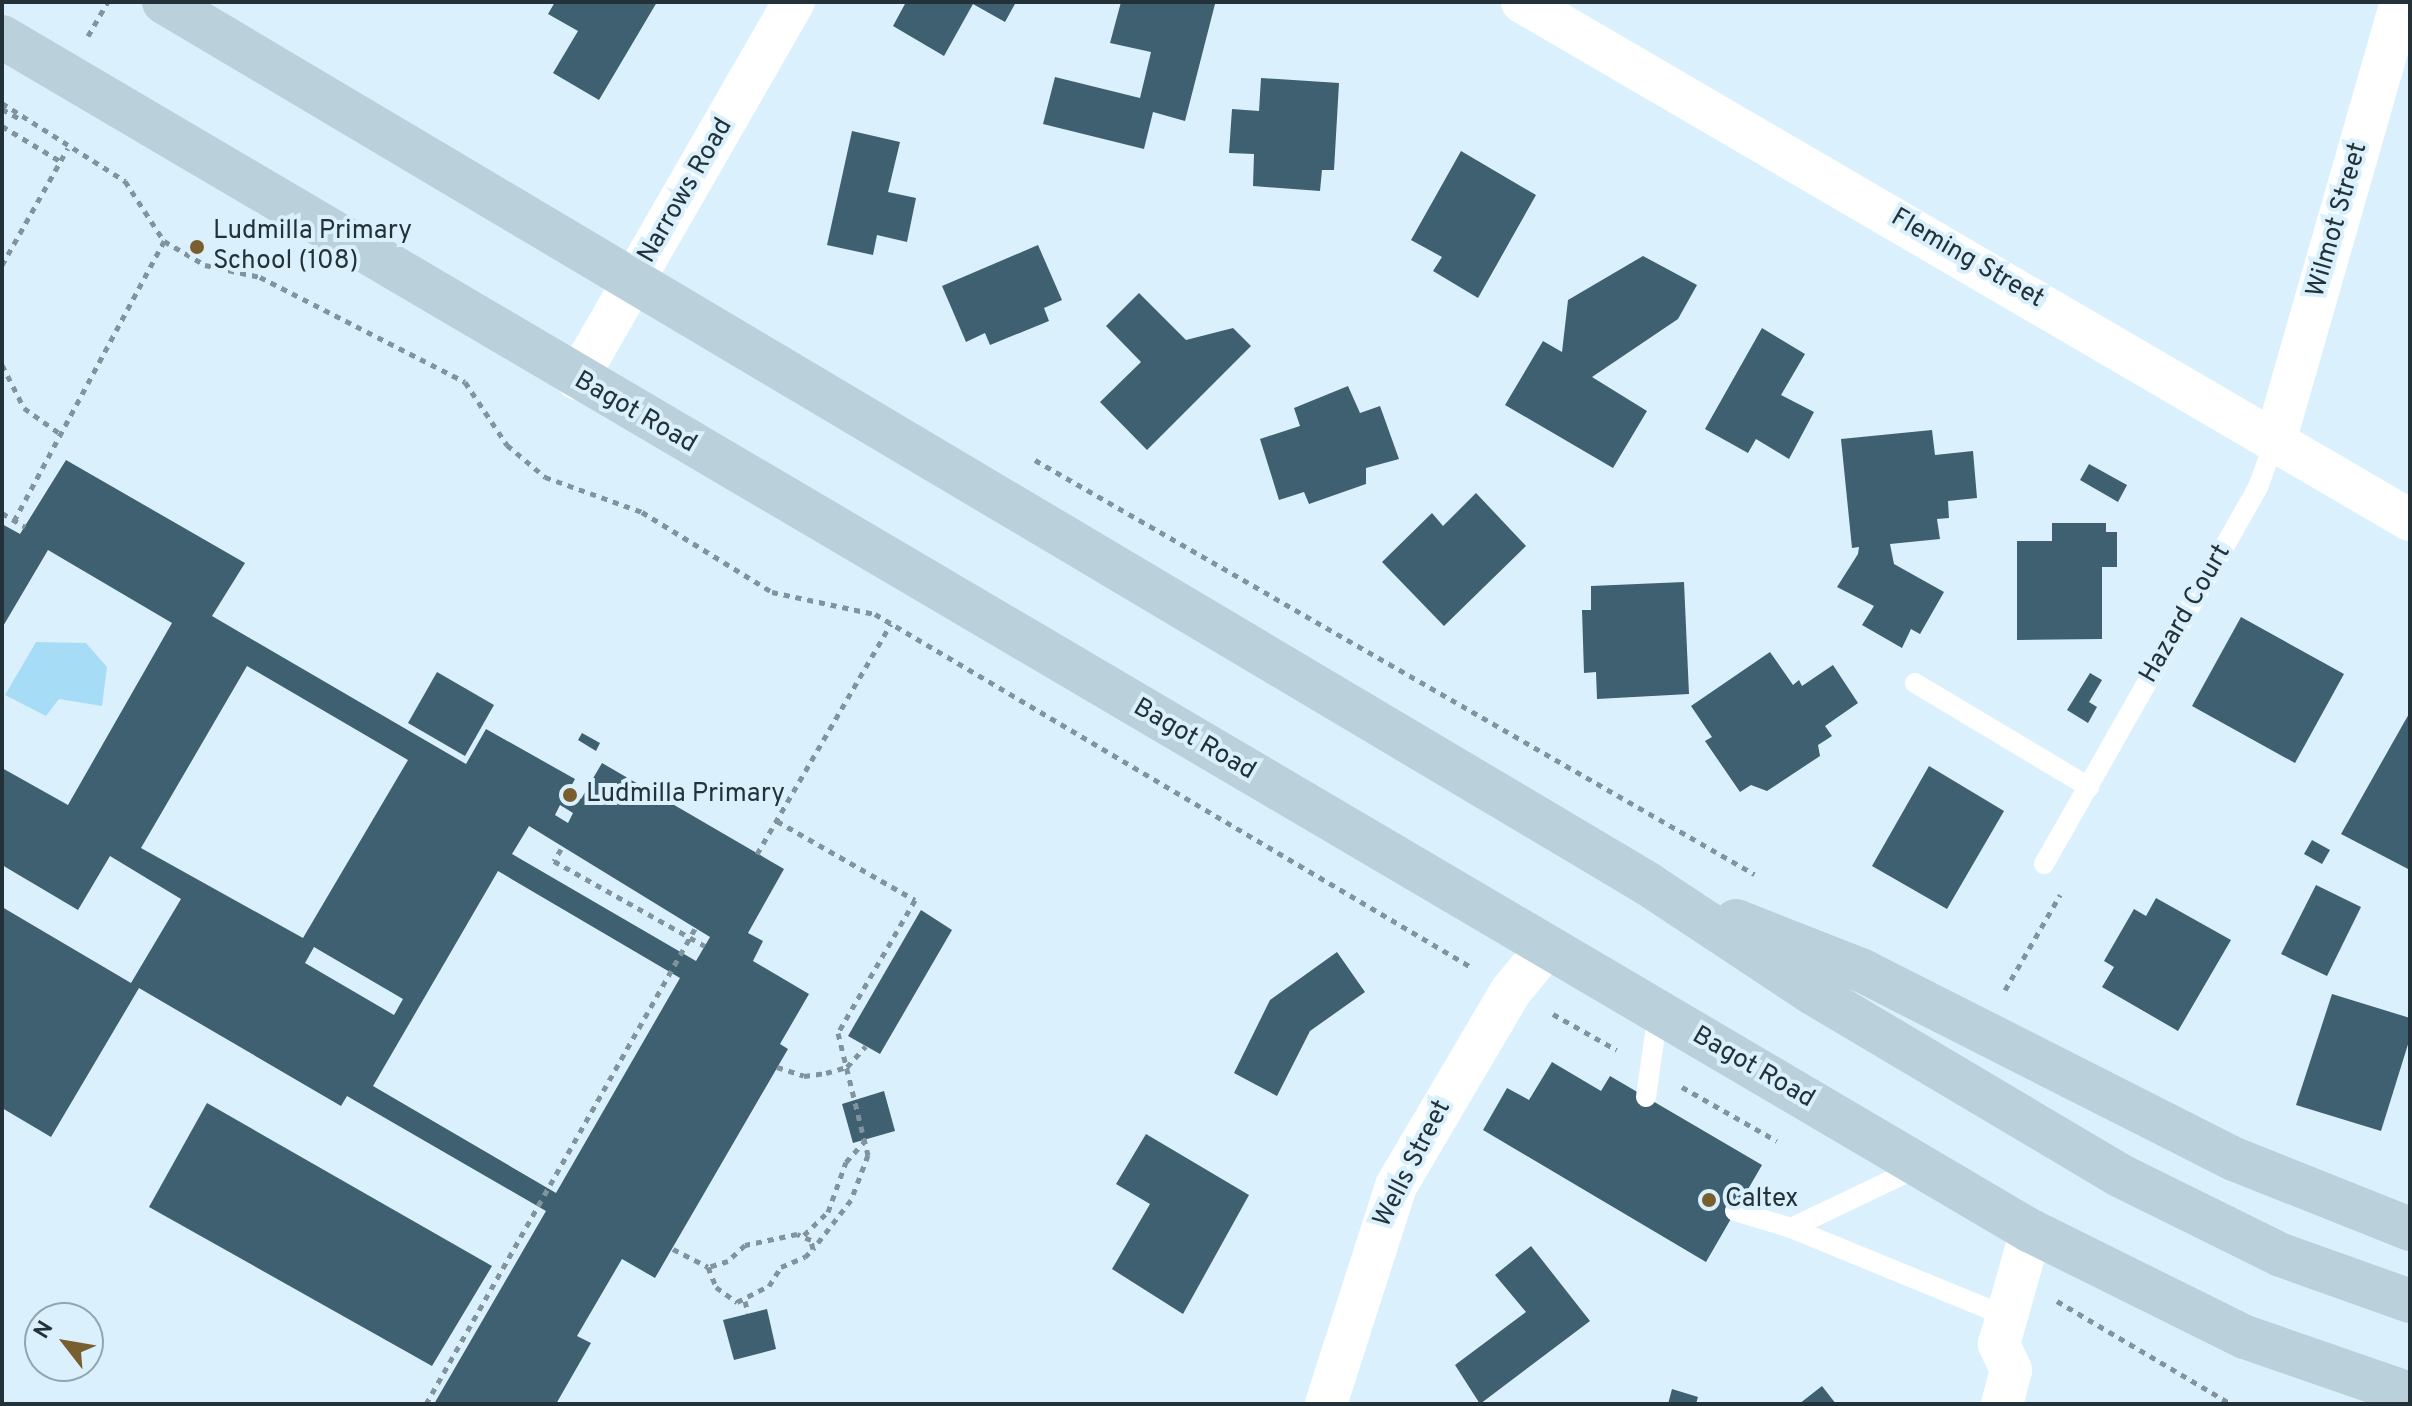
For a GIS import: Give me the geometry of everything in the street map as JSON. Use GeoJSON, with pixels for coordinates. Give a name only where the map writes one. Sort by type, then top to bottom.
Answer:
{"type":"FeatureCollection","features":[{"type":"Feature","properties":{"kind":"main road"},"geometry":{"type":"LineString","coordinates":[[164,2],[635,279],[1654,888],[1811,992],[2119,1175],[2229,1232],[2362,1287],[2410,1301]]}},
{"type":"Feature","properties":{"kind":"main road","name":"Bagot Road"},"geometry":{"type":"LineString","coordinates":[[2,37],[577,379],[2031,1231],[2245,1337],[2410,1394]]}},
{"type":"Feature","properties":{"kind":"main road"},"geometry":{"type":"LineString","coordinates":[[1654,888],[1863,971],[2234,1159],[2410,1229]]}},
{"type":"Feature","properties":{"kind":"street","name":"Narrows Road"},"geometry":{"type":"LineString","coordinates":[[577,379],[794,2]]}},
{"type":"Feature","properties":{"kind":"street","name":"Fleming Street"},"geometry":{"type":"LineString","coordinates":[[1522,2],[2276,438],[2410,520]]}},
{"type":"Feature","properties":{"kind":"street","name":"Wilmot Street"},"geometry":{"type":"LineString","coordinates":[[2276,438],[2401,2]]}},
{"type":"Feature","properties":{"kind":"street","name":"Wells Street"},"geometry":{"type":"LineString","coordinates":[[1326,1404],[1396,1186],[1511,991],[1547,947]]}},
{"type":"Feature","properties":{"kind":"street"},"geometry":{"type":"LineString","coordinates":[[2002,1404],[2011,1370],[2007,1312],[2031,1231]]}},
{"type":"Feature","properties":{"kind":"lane","name":"Hazard Court"},"geometry":{"type":"LineString","coordinates":[[2044,864],[2258,487],[2276,438]]}},
{"type":"Feature","properties":{"kind":"lane"},"geometry":{"type":"LineString","coordinates":[[1915,683],[2089,787]]}},
{"type":"Feature","properties":{"kind":"lane"},"geometry":{"type":"LineString","coordinates":[[1646,1097],[1658,1013]]}},
{"type":"Feature","properties":{"kind":"lane"},"geometry":{"type":"LineString","coordinates":[[1791,1228],[1921,1166]]}},
{"type":"Feature","properties":{"kind":"lane"},"geometry":{"type":"LineString","coordinates":[[1735,1211],[1791,1228],[2007,1312]]}},
{"type":"Feature","properties":{"kind":"path"},"geometry":{"type":"LineString","coordinates":[[2,106],[34,127]]}},
{"type":"Feature","properties":{"kind":"path"},"geometry":{"type":"LineString","coordinates":[[2,106],[125,181],[164,241],[205,265],[260,277],[465,382],[507,445],[545,477],[642,512],[772,592],[875,614],[1511,991],[1784,1145]]}},
{"type":"Feature","properties":{"kind":"path"},"geometry":{"type":"LineString","coordinates":[[2,126],[60,161]]}},
{"type":"Feature","properties":{"kind":"path"},"geometry":{"type":"LineString","coordinates":[[2,265],[68,148]]}},
{"type":"Feature","properties":{"kind":"path"},"geometry":{"type":"LineString","coordinates":[[14,521],[164,241]]}},
{"type":"Feature","properties":{"kind":"path"},"geometry":{"type":"LineString","coordinates":[[2,365],[24,408],[62,435]]}},
{"type":"Feature","properties":{"kind":"path"},"geometry":{"type":"LineString","coordinates":[[1030,458],[1680,831]]}},
{"type":"Feature","properties":{"kind":"path"},"geometry":{"type":"LineString","coordinates":[[2,513],[25,527]]}},
{"type":"Feature","properties":{"kind":"path"},"geometry":{"type":"LineString","coordinates":[[757,854],[891,624]]}},
{"type":"Feature","properties":{"kind":"path"},"geometry":{"type":"LineString","coordinates":[[673,1249],[708,1267],[722,1294],[745,1301],[769,1286],[781,1267],[813,1249],[839,1219],[862,1178],[868,1155],[838,1033],[915,900],[777,821]]}},
{"type":"Feature","properties":{"kind":"path"},"geometry":{"type":"LineString","coordinates":[[561,849],[554,861],[705,946]]}},
{"type":"Feature","properties":{"kind":"path"},"geometry":{"type":"LineString","coordinates":[[2000,999],[2069,878],[2044,864]]}},
{"type":"Feature","properties":{"kind":"path"},"geometry":{"type":"LineString","coordinates":[[426,1404],[696,927]]}},
{"type":"Feature","properties":{"kind":"path"},"geometry":{"type":"LineString","coordinates":[[777,1067],[804,1076],[847,1067],[866,1046]]}},
{"type":"Feature","properties":{"kind":"path"},"geometry":{"type":"LineString","coordinates":[[708,1267],[728,1261],[745,1245],[804,1235],[828,1212],[846,1162],[865,1140]]}},
{"type":"Feature","properties":{"kind":"path"},"geometry":{"type":"LineString","coordinates":[[804,1235],[813,1249]]}},
{"type":"Feature","properties":{"kind":"path"},"geometry":{"type":"LineString","coordinates":[[745,1301],[748,1313]]}},
{"type":"Feature","properties":{"kind":"path"},"geometry":{"type":"LineString","coordinates":[[2007,1312],[2231,1404]]}},
{"type":"Feature","properties":{"kind":"shaded area"},"geometry":{"type":"Polygon","coordinates":[[[36,642],[86,643],[107,667],[102,706],[59,699],[46,716],[5,695],[36,642]]]}},
{"type":"Feature","properties":{"kind":"building"},"geometry":{"type":"Polygon","coordinates":[[[555,2],[657,2],[599,100],[553,73],[578,31],[548,14],[555,2]]]}},
{"type":"Feature","properties":{"kind":"building"},"geometry":{"type":"Polygon","coordinates":[[[906,2],[1016,2],[1005,22],[973,4],[944,56],[893,26],[906,2]]]}},
{"type":"Feature","properties":{"kind":"building"},"geometry":{"type":"Polygon","coordinates":[[[1121,2],[1215,4],[1185,121],[1153,112],[1144,149],[1043,124],[1055,77],[1140,98],[1151,52],[1110,43],[1121,2]]]}},
{"type":"Feature","properties":{"kind":"building"},"geometry":{"type":"Polygon","coordinates":[[[1261,78],[1339,83],[1334,170],[1322,170],[1320,191],[1253,186],[1254,154],[1229,153],[1232,109],[1259,111],[1261,78]]]}},
{"type":"Feature","properties":{"kind":"building"},"geometry":{"type":"Polygon","coordinates":[[[852,131],[900,142],[888,192],[916,198],[907,242],[877,235],[873,255],[827,245],[852,131]]]}},
{"type":"Feature","properties":{"kind":"building"},"geometry":{"type":"Polygon","coordinates":[[[1461,151],[1536,195],[1478,298],[1433,271],[1442,257],[1411,240],[1461,151]]]}},
{"type":"Feature","properties":{"kind":"building"},"geometry":{"type":"Polygon","coordinates":[[[1038,245],[1062,300],[1044,308],[1049,321],[990,345],[985,333],[966,342],[942,286],[1038,245]]]}},
{"type":"Feature","properties":{"kind":"building"},"geometry":{"type":"Polygon","coordinates":[[[1643,256],[1697,285],[1678,319],[1592,377],[1647,411],[1613,468],[1505,405],[1543,341],[1562,352],[1568,300],[1643,256]]]}},
{"type":"Feature","properties":{"kind":"building"},"geometry":{"type":"Polygon","coordinates":[[[1139,293],[1186,340],[1233,328],[1251,346],[1147,450],[1100,402],[1141,362],[1106,326],[1139,293]]]}},
{"type":"Feature","properties":{"kind":"building"},"geometry":{"type":"Polygon","coordinates":[[[1762,328],[1805,354],[1781,395],[1814,412],[1789,459],[1756,439],[1748,453],[1705,429],[1762,328]]]}},
{"type":"Feature","properties":{"kind":"building"},"geometry":{"type":"Polygon","coordinates":[[[1348,386],[1360,413],[1380,406],[1399,459],[1366,468],[1366,484],[1309,504],[1304,492],[1279,500],[1260,439],[1300,426],[1294,408],[1348,386]]]}},
{"type":"Feature","properties":{"kind":"building"},"geometry":{"type":"Polygon","coordinates":[[[1932,430],[1935,455],[1973,451],[1977,498],[1948,501],[1949,518],[1937,519],[1940,539],[1890,544],[1894,564],[1944,592],[1920,634],[1911,629],[1902,648],[1862,625],[1874,606],[1837,587],[1858,554],[1859,547],[1852,548],[1841,439],[1932,430]]]}},
{"type":"Feature","properties":{"kind":"building"},"geometry":{"type":"Polygon","coordinates":[[[66,460],[245,563],[212,616],[466,764],[486,729],[575,779],[568,792],[581,799],[602,763],[784,869],[748,933],[763,941],[753,961],[809,994],[780,1044],[788,1049],[655,1278],[622,1259],[577,1336],[591,1343],[556,1404],[434,1404],[546,1211],[347,1096],[341,1106],[139,988],[51,1137],[2,1108],[2,907],[131,983],[181,899],[110,856],[78,910],[2,865],[2,768],[68,805],[172,623],[48,550],[2,628],[2,524],[20,534],[66,460]],[[247,666],[141,848],[303,938],[408,760],[247,666]],[[560,805],[555,815],[568,823],[573,813],[560,805]],[[529,826],[512,854],[696,961],[710,937],[529,826]],[[498,871],[373,1086],[556,1193],[680,978],[498,871]],[[314,947],[305,963],[394,1015],[403,999],[314,947]]]}},
{"type":"Feature","properties":{"kind":"building"},"geometry":{"type":"Polygon","coordinates":[[[2089,464],[2127,485],[2118,502],[2080,480],[2089,464]]]}},
{"type":"Feature","properties":{"kind":"building"},"geometry":{"type":"Polygon","coordinates":[[[1476,493],[1526,546],[1444,626],[1382,562],[1432,513],[1443,526],[1476,493]]]}},
{"type":"Feature","properties":{"kind":"building"},"geometry":{"type":"Polygon","coordinates":[[[2052,523],[2106,523],[2106,532],[2117,532],[2117,567],[2102,567],[2102,639],[2017,640],[2017,541],[2052,541],[2052,523]]]}},
{"type":"Feature","properties":{"kind":"building"},"geometry":{"type":"Polygon","coordinates":[[[1684,582],[1689,694],[1597,699],[1596,672],[1584,673],[1582,610],[1591,610],[1591,586],[1684,582]]]}},
{"type":"Feature","properties":{"kind":"building"},"geometry":{"type":"Polygon","coordinates":[[[2241,617],[2344,674],[2295,763],[2192,706],[2241,617]]]}},
{"type":"Feature","properties":{"kind":"building"},"geometry":{"type":"Polygon","coordinates":[[[1770,652],[1793,685],[1799,680],[1802,686],[1833,665],[1858,703],[1825,726],[1832,736],[1818,745],[1820,756],[1767,791],[1751,785],[1740,792],[1705,741],[1712,737],[1691,706],[1770,652]]]}},
{"type":"Feature","properties":{"kind":"building"},"geometry":{"type":"Polygon","coordinates":[[[437,672],[494,705],[465,756],[408,723],[437,672]]]}},
{"type":"Feature","properties":{"kind":"building"},"geometry":{"type":"Polygon","coordinates":[[[2090,673],[2102,680],[2089,702],[2097,707],[2088,723],[2067,710],[2090,673]]]}},
{"type":"Feature","properties":{"kind":"building"},"geometry":{"type":"Polygon","coordinates":[[[2410,712],[2410,870],[2341,834],[2410,712]]]}},
{"type":"Feature","properties":{"kind":"building"},"geometry":{"type":"Polygon","coordinates":[[[582,733],[600,743],[596,751],[578,740],[582,733]]]}},
{"type":"Feature","properties":{"kind":"building"},"geometry":{"type":"Polygon","coordinates":[[[1929,766],[2004,811],[1947,909],[1872,866],[1929,766]]]}},
{"type":"Feature","properties":{"kind":"building"},"geometry":{"type":"Polygon","coordinates":[[[2312,840],[2330,850],[2322,864],[2304,854],[2312,840]]]}},
{"type":"Feature","properties":{"kind":"building"},"geometry":{"type":"Polygon","coordinates":[[[2316,885],[2361,907],[2327,976],[2281,954],[2316,885]]]}},
{"type":"Feature","properties":{"kind":"building"},"geometry":{"type":"Polygon","coordinates":[[[2156,898],[2231,940],[2178,1031],[2102,987],[2114,967],[2104,961],[2134,909],[2146,916],[2156,898]]]}},
{"type":"Feature","properties":{"kind":"building"},"geometry":{"type":"Polygon","coordinates":[[[921,910],[952,930],[880,1054],[848,1036],[921,910]]]}},
{"type":"Feature","properties":{"kind":"building"},"geometry":{"type":"Polygon","coordinates":[[[1337,952],[1365,992],[1310,1031],[1277,1096],[1234,1073],[1270,1000],[1337,952]]]}},
{"type":"Feature","properties":{"kind":"building"},"geometry":{"type":"Polygon","coordinates":[[[2332,994],[2410,1018],[2410,1038],[2381,1131],[2296,1105],[2332,994]]]}},
{"type":"Feature","properties":{"kind":"building"},"geometry":{"type":"Polygon","coordinates":[[[1552,1062],[1601,1091],[1610,1076],[1762,1165],[1706,1262],[1483,1130],[1507,1088],[1529,1100],[1552,1062]]]}},
{"type":"Feature","properties":{"kind":"building"},"geometry":{"type":"Polygon","coordinates":[[[884,1091],[895,1131],[853,1143],[842,1104],[884,1091]]]}},
{"type":"Feature","properties":{"kind":"building"},"geometry":{"type":"Polygon","coordinates":[[[207,1103],[492,1266],[432,1366],[149,1207],[207,1103]]]}},
{"type":"Feature","properties":{"kind":"building"},"geometry":{"type":"Polygon","coordinates":[[[1146,1134],[1249,1195],[1183,1314],[1112,1269],[1150,1204],[1116,1184],[1146,1134]]]}},
{"type":"Feature","properties":{"kind":"building"},"geometry":{"type":"Polygon","coordinates":[[[1531,1246],[1590,1321],[1480,1404],[1455,1365],[1526,1312],[1495,1275],[1531,1246]]]}},
{"type":"Feature","properties":{"kind":"building"},"geometry":{"type":"Polygon","coordinates":[[[767,1309],[776,1349],[734,1360],[723,1320],[767,1309]]]}},
{"type":"Feature","properties":{"kind":"building"},"geometry":{"type":"Polygon","coordinates":[[[1822,1386],[1836,1404],[1799,1404],[1822,1386]]]}},
{"type":"Feature","properties":{"kind":"building"},"geometry":{"type":"Polygon","coordinates":[[[1672,1389],[1698,1397],[1696,1404],[1668,1404],[1672,1389]]]}},
{"type":"Feature","properties":{"kind":"place","name":"Ludmilla Primary School (108)"},"geometry":{"type":"Point","coordinates":[197,247]}},
{"type":"Feature","properties":{"kind":"place","name":"Ludmilla Primary"},"geometry":{"type":"Point","coordinates":[570,795]}},
{"type":"Feature","properties":{"kind":"place","name":"Caltex"},"geometry":{"type":"Point","coordinates":[1709,1200]}}]}
